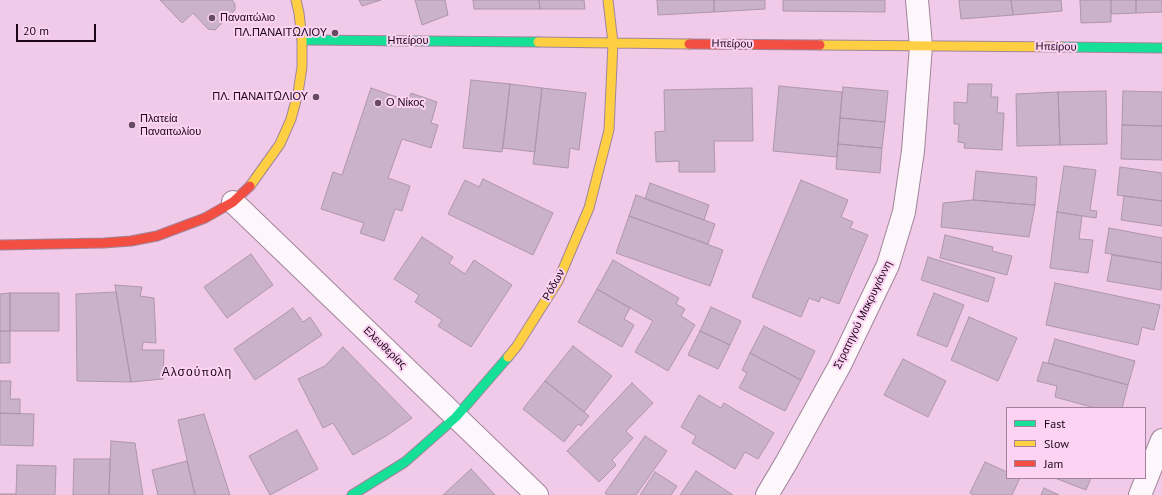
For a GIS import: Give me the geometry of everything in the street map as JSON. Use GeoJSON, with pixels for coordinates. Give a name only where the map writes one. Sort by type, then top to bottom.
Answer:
{"type":"FeatureCollection","features":[{"type":"Feature","properties":{"kind":"street"},"geometry":{"type":"LineString","coordinates":[[0,245],[131,241],[157,236],[205,218],[233,202],[249,188],[267,164],[280,144],[290,119],[298,93],[302,67],[302,40],[296,0]]}},
{"type":"Feature","properties":{"kind":"street","name":"Ρόδων"},"geometry":{"type":"LineString","coordinates":[[352,495],[406,462],[456,417],[517,346],[558,282],[586,214],[609,130],[613,43],[608,0]]}},
{"type":"Feature","properties":{"kind":"street","name":"Στρατηγού Μακρυγιάννη"},"geometry":{"type":"LineString","coordinates":[[767,495],[840,365],[888,265],[904,212],[913,151],[921,46],[917,0]]}},
{"type":"Feature","properties":{"kind":"street","name":"Ηπείρου"},"geometry":{"type":"LineString","coordinates":[[302,40],[1162,48]]}},
{"type":"Feature","properties":{"kind":"street","name":"Ελευθερίας"},"geometry":{"type":"LineString","coordinates":[[233,202],[537,495]]}},
{"type":"Feature","properties":{"kind":"street"},"geometry":{"type":"LineString","coordinates":[[1140,495],[1162,440]]}},
{"type":"Feature","properties":{"kind":"building","name":"Παναιτώλιο"},"geometry":{"type":"Polygon","coordinates":[[[160,0],[232,0],[235,4],[235,10],[215,30],[208,29],[193,13],[182,23],[160,0]]]}},
{"type":"Feature","properties":{"kind":"building"},"geometry":{"type":"Polygon","coordinates":[[[359,0],[381,0],[362,6],[359,0]]]}},
{"type":"Feature","properties":{"kind":"building"},"geometry":{"type":"Polygon","coordinates":[[[415,0],[445,0],[448,15],[422,25],[415,0]]]}},
{"type":"Feature","properties":{"kind":"building"},"geometry":{"type":"Polygon","coordinates":[[[473,0],[539,0],[540,9],[474,9],[473,0]]]}},
{"type":"Feature","properties":{"kind":"building"},"geometry":{"type":"Polygon","coordinates":[[[539,0],[584,0],[585,9],[540,9],[539,0]]]}},
{"type":"Feature","properties":{"kind":"building"},"geometry":{"type":"Polygon","coordinates":[[[657,0],[714,0],[714,12],[658,15],[657,0]]]}},
{"type":"Feature","properties":{"kind":"building"},"geometry":{"type":"Polygon","coordinates":[[[714,0],[765,0],[765,9],[714,12],[714,0]]]}},
{"type":"Feature","properties":{"kind":"building"},"geometry":{"type":"Polygon","coordinates":[[[783,0],[885,0],[885,12],[783,11],[783,0]]]}},
{"type":"Feature","properties":{"kind":"building"},"geometry":{"type":"Polygon","coordinates":[[[959,0],[1011,0],[1013,15],[961,19],[959,0]]]}},
{"type":"Feature","properties":{"kind":"building"},"geometry":{"type":"Polygon","coordinates":[[[1011,0],[1061,0],[1062,11],[1013,15],[1011,0]]]}},
{"type":"Feature","properties":{"kind":"building"},"geometry":{"type":"Polygon","coordinates":[[[1080,0],[1111,0],[1111,22],[1081,23],[1080,0]]]}},
{"type":"Feature","properties":{"kind":"building"},"geometry":{"type":"Polygon","coordinates":[[[1111,0],[1136,0],[1136,13],[1111,14],[1111,0]]]}},
{"type":"Feature","properties":{"kind":"building"},"geometry":{"type":"Polygon","coordinates":[[[1136,0],[1162,0],[1162,12],[1136,13],[1136,0]]]}},
{"type":"Feature","properties":{"kind":"building"},"geometry":{"type":"Polygon","coordinates":[[[471,80],[510,84],[502,152],[463,148],[471,80]]]}},
{"type":"Feature","properties":{"kind":"building"},"geometry":{"type":"Polygon","coordinates":[[[510,84],[542,88],[535,152],[503,148],[510,84]]]}},
{"type":"Feature","properties":{"kind":"building"},"geometry":{"type":"Polygon","coordinates":[[[968,84],[992,84],[991,97],[998,97],[997,113],[1004,113],[1002,150],[964,148],[965,143],[958,142],[959,124],[954,124],[954,102],[967,103],[968,84]]]}},
{"type":"Feature","properties":{"kind":"building"},"geometry":{"type":"Polygon","coordinates":[[[779,86],[842,92],[837,157],[773,151],[779,86]]]}},
{"type":"Feature","properties":{"kind":"building"},"geometry":{"type":"Polygon","coordinates":[[[843,87],[888,91],[885,122],[840,118],[843,87]]]}},
{"type":"Feature","properties":{"kind":"building"},"geometry":{"type":"Polygon","coordinates":[[[371,88],[408,101],[411,93],[437,102],[431,123],[438,125],[431,148],[402,139],[388,178],[410,186],[402,211],[395,209],[384,241],[360,233],[364,223],[321,209],[333,172],[342,175],[371,88]]]}},
{"type":"Feature","properties":{"kind":"building"},"geometry":{"type":"Polygon","coordinates":[[[542,88],[586,93],[579,150],[570,148],[568,168],[533,164],[542,88]]]}},
{"type":"Feature","properties":{"kind":"building"},"geometry":{"type":"Polygon","coordinates":[[[752,88],[753,141],[714,141],[715,172],[679,172],[679,161],[656,162],[655,132],[665,131],[664,90],[752,88]]]}},
{"type":"Feature","properties":{"kind":"building"},"geometry":{"type":"Polygon","coordinates":[[[1106,91],[1107,144],[1060,145],[1058,92],[1106,91]]]}},
{"type":"Feature","properties":{"kind":"building"},"geometry":{"type":"Polygon","coordinates":[[[1123,91],[1162,92],[1162,126],[1122,125],[1123,91]]]}},
{"type":"Feature","properties":{"kind":"building"},"geometry":{"type":"Polygon","coordinates":[[[1058,92],[1060,145],[1017,146],[1016,94],[1058,92]]]}},
{"type":"Feature","properties":{"kind":"building"},"geometry":{"type":"Polygon","coordinates":[[[840,118],[885,122],[882,148],[838,144],[840,118]]]}},
{"type":"Feature","properties":{"kind":"building"},"geometry":{"type":"Polygon","coordinates":[[[1122,125],[1162,126],[1162,160],[1121,159],[1122,125]]]}},
{"type":"Feature","properties":{"kind":"building"},"geometry":{"type":"Polygon","coordinates":[[[838,144],[882,148],[880,173],[836,169],[838,144]]]}},
{"type":"Feature","properties":{"kind":"building"},"geometry":{"type":"Polygon","coordinates":[[[1064,166],[1096,170],[1090,210],[1097,211],[1096,218],[1057,212],[1064,166]]]}},
{"type":"Feature","properties":{"kind":"building"},"geometry":{"type":"Polygon","coordinates":[[[1120,167],[1162,173],[1162,201],[1117,195],[1120,167]]]}},
{"type":"Feature","properties":{"kind":"building"},"geometry":{"type":"Polygon","coordinates":[[[976,171],[1037,177],[1035,205],[973,200],[976,171]]]}},
{"type":"Feature","properties":{"kind":"building"},"geometry":{"type":"Polygon","coordinates":[[[483,179],[553,213],[533,255],[448,214],[465,180],[479,187],[483,179]]]}},
{"type":"Feature","properties":{"kind":"building"},"geometry":{"type":"Polygon","coordinates":[[[801,180],[848,200],[841,217],[853,222],[850,228],[868,235],[839,304],[821,297],[819,302],[809,298],[801,317],[752,297],[801,180]]]}},
{"type":"Feature","properties":{"kind":"building"},"geometry":{"type":"Polygon","coordinates":[[[650,183],[709,205],[704,220],[645,199],[650,183]]]}},
{"type":"Feature","properties":{"kind":"building"},"geometry":{"type":"Polygon","coordinates":[[[636,195],[715,224],[708,244],[629,216],[636,195]]]}},
{"type":"Feature","properties":{"kind":"building"},"geometry":{"type":"Polygon","coordinates":[[[1124,196],[1162,201],[1162,226],[1121,220],[1124,196]]]}},
{"type":"Feature","properties":{"kind":"building"},"geometry":{"type":"Polygon","coordinates":[[[973,200],[1035,205],[1029,237],[941,227],[943,203],[973,200]]]}},
{"type":"Feature","properties":{"kind":"building"},"geometry":{"type":"Polygon","coordinates":[[[1057,212],[1082,216],[1079,239],[1093,240],[1088,273],[1050,268],[1057,212]]]}},
{"type":"Feature","properties":{"kind":"building"},"geometry":{"type":"Polygon","coordinates":[[[629,216],[723,250],[710,286],[616,253],[629,216]]]}},
{"type":"Feature","properties":{"kind":"building"},"geometry":{"type":"Polygon","coordinates":[[[1109,228],[1162,238],[1162,263],[1105,253],[1109,228]]]}},
{"type":"Feature","properties":{"kind":"building"},"geometry":{"type":"Polygon","coordinates":[[[945,235],[993,247],[992,251],[1012,256],[1007,275],[940,258],[945,235]]]}},
{"type":"Feature","properties":{"kind":"building"},"geometry":{"type":"Polygon","coordinates":[[[422,237],[453,257],[449,263],[465,274],[474,260],[512,285],[471,347],[438,326],[442,320],[415,302],[419,295],[394,279],[422,237]]]}},
{"type":"Feature","properties":{"kind":"building"},"geometry":{"type":"Polygon","coordinates":[[[251,254],[273,285],[227,318],[204,287],[251,254]]]}},
{"type":"Feature","properties":{"kind":"building"},"geometry":{"type":"Polygon","coordinates":[[[1112,255],[1162,263],[1161,290],[1107,281],[1112,255]]]}},
{"type":"Feature","properties":{"kind":"building"},"geometry":{"type":"Polygon","coordinates":[[[928,257],[995,278],[988,302],[921,280],[928,257]]]}},
{"type":"Feature","properties":{"kind":"building"},"geometry":{"type":"Polygon","coordinates":[[[613,260],[679,298],[676,304],[685,309],[681,316],[695,325],[668,371],[635,352],[653,321],[597,289],[613,260]]]}},
{"type":"Feature","properties":{"kind":"building"},"geometry":{"type":"Polygon","coordinates":[[[1055,283],[1160,305],[1154,330],[1142,327],[1138,345],[1046,325],[1055,283]]]}},
{"type":"Feature","properties":{"kind":"building"},"geometry":{"type":"Polygon","coordinates":[[[115,285],[142,287],[140,296],[154,298],[156,343],[143,342],[142,350],[164,350],[163,379],[131,382],[115,285]]]}},
{"type":"Feature","properties":{"kind":"building"},"geometry":{"type":"Polygon","coordinates":[[[597,289],[630,308],[624,319],[634,325],[622,347],[578,322],[597,289]]]}},
{"type":"Feature","properties":{"kind":"building"},"geometry":{"type":"Polygon","coordinates":[[[116,292],[131,382],[77,381],[76,294],[116,292]]]}},
{"type":"Feature","properties":{"kind":"building"},"geometry":{"type":"Polygon","coordinates":[[[10,293],[59,293],[59,331],[10,331],[10,293]]]}},
{"type":"Feature","properties":{"kind":"building"},"geometry":{"type":"Polygon","coordinates":[[[10,293],[10,331],[0,331],[0,294],[10,293]]]}},
{"type":"Feature","properties":{"kind":"building"},"geometry":{"type":"Polygon","coordinates":[[[934,293],[964,305],[947,347],[917,335],[934,293]]]}},
{"type":"Feature","properties":{"kind":"building"},"geometry":{"type":"Polygon","coordinates":[[[711,307],[741,321],[730,345],[700,331],[711,307]]]}},
{"type":"Feature","properties":{"kind":"building"},"geometry":{"type":"Polygon","coordinates":[[[293,308],[303,322],[310,317],[322,335],[255,380],[234,349],[293,308]]]}},
{"type":"Feature","properties":{"kind":"building"},"geometry":{"type":"Polygon","coordinates":[[[969,317],[1017,338],[998,381],[951,360],[969,317]]]}},
{"type":"Feature","properties":{"kind":"building"},"geometry":{"type":"Polygon","coordinates":[[[764,326],[815,351],[801,380],[750,353],[764,326]]]}},
{"type":"Feature","properties":{"kind":"building"},"geometry":{"type":"Polygon","coordinates":[[[0,331],[10,331],[10,363],[0,363],[0,331]]]}},
{"type":"Feature","properties":{"kind":"building"},"geometry":{"type":"Polygon","coordinates":[[[700,331],[730,345],[718,369],[688,355],[700,331]]]}},
{"type":"Feature","properties":{"kind":"building"},"geometry":{"type":"Polygon","coordinates":[[[1055,339],[1135,361],[1128,385],[1048,363],[1055,339]]]}},
{"type":"Feature","properties":{"kind":"building"},"geometry":{"type":"Polygon","coordinates":[[[573,346],[612,376],[584,412],[545,381],[573,346]]]}},
{"type":"Feature","properties":{"kind":"building"},"geometry":{"type":"Polygon","coordinates":[[[343,347],[412,418],[386,436],[353,455],[333,423],[323,428],[298,379],[325,366],[343,347]]]}},
{"type":"Feature","properties":{"kind":"building"},"geometry":{"type":"Polygon","coordinates":[[[750,353],[801,380],[785,411],[739,388],[747,373],[742,370],[750,353]]]}},
{"type":"Feature","properties":{"kind":"building"},"geometry":{"type":"Polygon","coordinates":[[[903,359],[946,381],[928,417],[884,395],[903,359]]]}},
{"type":"Feature","properties":{"kind":"building"},"geometry":{"type":"Polygon","coordinates":[[[1043,362],[1128,385],[1122,407],[1091,407],[1055,397],[1057,386],[1037,381],[1043,362]]]}},
{"type":"Feature","properties":{"kind":"building"},"geometry":{"type":"Polygon","coordinates":[[[0,381],[11,381],[10,399],[20,399],[20,414],[0,413],[0,381]]]}},
{"type":"Feature","properties":{"kind":"building"},"geometry":{"type":"Polygon","coordinates":[[[545,381],[589,416],[581,426],[578,424],[564,442],[523,409],[545,381]]]}},
{"type":"Feature","properties":{"kind":"building"},"geometry":{"type":"Polygon","coordinates":[[[632,383],[653,403],[626,431],[633,438],[612,460],[616,465],[599,482],[567,451],[632,383]]]}},
{"type":"Feature","properties":{"kind":"building"},"geometry":{"type":"Polygon","coordinates":[[[699,395],[721,408],[724,403],[774,433],[758,459],[745,452],[735,469],[692,443],[696,436],[681,427],[699,395]]]}},
{"type":"Feature","properties":{"kind":"building"},"geometry":{"type":"Polygon","coordinates":[[[0,413],[34,414],[33,446],[0,445],[0,413]]]}},
{"type":"Feature","properties":{"kind":"building"},"geometry":{"type":"Polygon","coordinates":[[[204,414],[230,495],[195,495],[178,420],[204,414]]]}},
{"type":"Feature","properties":{"kind":"building"},"geometry":{"type":"Polygon","coordinates":[[[297,430],[318,469],[270,495],[249,456],[297,430]]]}},
{"type":"Feature","properties":{"kind":"building"},"geometry":{"type":"Polygon","coordinates":[[[645,436],[667,451],[636,495],[607,495],[605,493],[645,436]]]}},
{"type":"Feature","properties":{"kind":"building"},"geometry":{"type":"Polygon","coordinates":[[[111,441],[135,443],[143,495],[109,495],[111,441]]]}},
{"type":"Feature","properties":{"kind":"building"},"geometry":{"type":"Polygon","coordinates":[[[74,459],[110,459],[109,495],[73,495],[74,459]]]}},
{"type":"Feature","properties":{"kind":"building"},"geometry":{"type":"Polygon","coordinates":[[[187,461],[195,495],[158,495],[152,470],[187,461]]]}},
{"type":"Feature","properties":{"kind":"building"},"geometry":{"type":"Polygon","coordinates":[[[985,462],[1006,472],[1006,479],[1020,479],[1012,495],[973,495],[970,493],[985,462]]]}},
{"type":"Feature","properties":{"kind":"building"},"geometry":{"type":"Polygon","coordinates":[[[17,465],[56,466],[55,495],[16,495],[17,465]]]}},
{"type":"Feature","properties":{"kind":"building"},"geometry":{"type":"Polygon","coordinates":[[[471,469],[495,495],[443,495],[471,469]]]}},
{"type":"Feature","properties":{"kind":"building"},"geometry":{"type":"Polygon","coordinates":[[[696,471],[733,495],[680,495],[696,471]]]}},
{"type":"Feature","properties":{"kind":"building"},"geometry":{"type":"Polygon","coordinates":[[[655,472],[677,486],[671,495],[640,495],[655,472]]]}},
{"type":"Feature","properties":{"kind":"building"},"geometry":{"type":"Polygon","coordinates":[[[1058,479],[1091,479],[1086,490],[1058,479]]]}},
{"type":"Feature","properties":{"kind":"building"},"geometry":{"type":"Polygon","coordinates":[[[1044,488],[1059,495],[1041,495],[1044,488]]]}},
{"type":"Feature","properties":{"kind":"building"},"geometry":{"type":"Polygon","coordinates":[[[16,494],[16,495],[0,495],[16,494]]]}},
{"type":"Feature","properties":{"kind":"traffic: fast"},"geometry":{"type":"LineString","coordinates":[[302,40],[538,42]]}},
{"type":"Feature","properties":{"kind":"traffic: fast"},"geometry":{"type":"LineString","coordinates":[[1062,47],[1162,48]]}},
{"type":"Feature","properties":{"kind":"traffic: fast"},"geometry":{"type":"LineString","coordinates":[[352,495],[405,462],[456,417],[508,357]]}},
{"type":"Feature","properties":{"kind":"traffic: slow"},"geometry":{"type":"LineString","coordinates":[[250,186],[280,144],[291,119],[298,93],[302,67],[302,40],[296,0]]}},
{"type":"Feature","properties":{"kind":"traffic: slow"},"geometry":{"type":"LineString","coordinates":[[508,357],[517,346],[558,281],[589,208],[609,130],[613,43],[608,0]]}},
{"type":"Feature","properties":{"kind":"traffic: slow"},"geometry":{"type":"LineString","coordinates":[[538,42],[689,44]]}},
{"type":"Feature","properties":{"kind":"traffic: slow"},"geometry":{"type":"LineString","coordinates":[[820,45],[1062,47]]}},
{"type":"Feature","properties":{"kind":"traffic: jam"},"geometry":{"type":"LineString","coordinates":[[689,44],[820,45]]}},
{"type":"Feature","properties":{"kind":"traffic: jam"},"geometry":{"type":"LineString","coordinates":[[0,245],[104,243],[131,241],[157,236],[205,218],[233,202],[250,186]]}},
{"type":"Feature","properties":{"kind":"place","name":"Παναιτώλιο"},"geometry":{"type":"Point","coordinates":[212,18]}},
{"type":"Feature","properties":{"kind":"place","name":"ΠΛ.ΠΑΝΑΙΤΩΛΙΟΥ"},"geometry":{"type":"Point","coordinates":[335,33]}},
{"type":"Feature","properties":{"kind":"place","name":"ΠΛ. ΠΑΝΑΙΤΩΛΙΟΥ"},"geometry":{"type":"Point","coordinates":[316,97]}},
{"type":"Feature","properties":{"kind":"place","name":"Ο Νίκος"},"geometry":{"type":"Point","coordinates":[378,103]}},
{"type":"Feature","properties":{"kind":"place","name":"Πλατεία Παναιτωλίου"},"geometry":{"type":"Point","coordinates":[132,125]}},
{"type":"Feature","properties":{"kind":"district","name":"Αλσούπολη"},"geometry":{"type":"Point","coordinates":[197,373]}}]}
